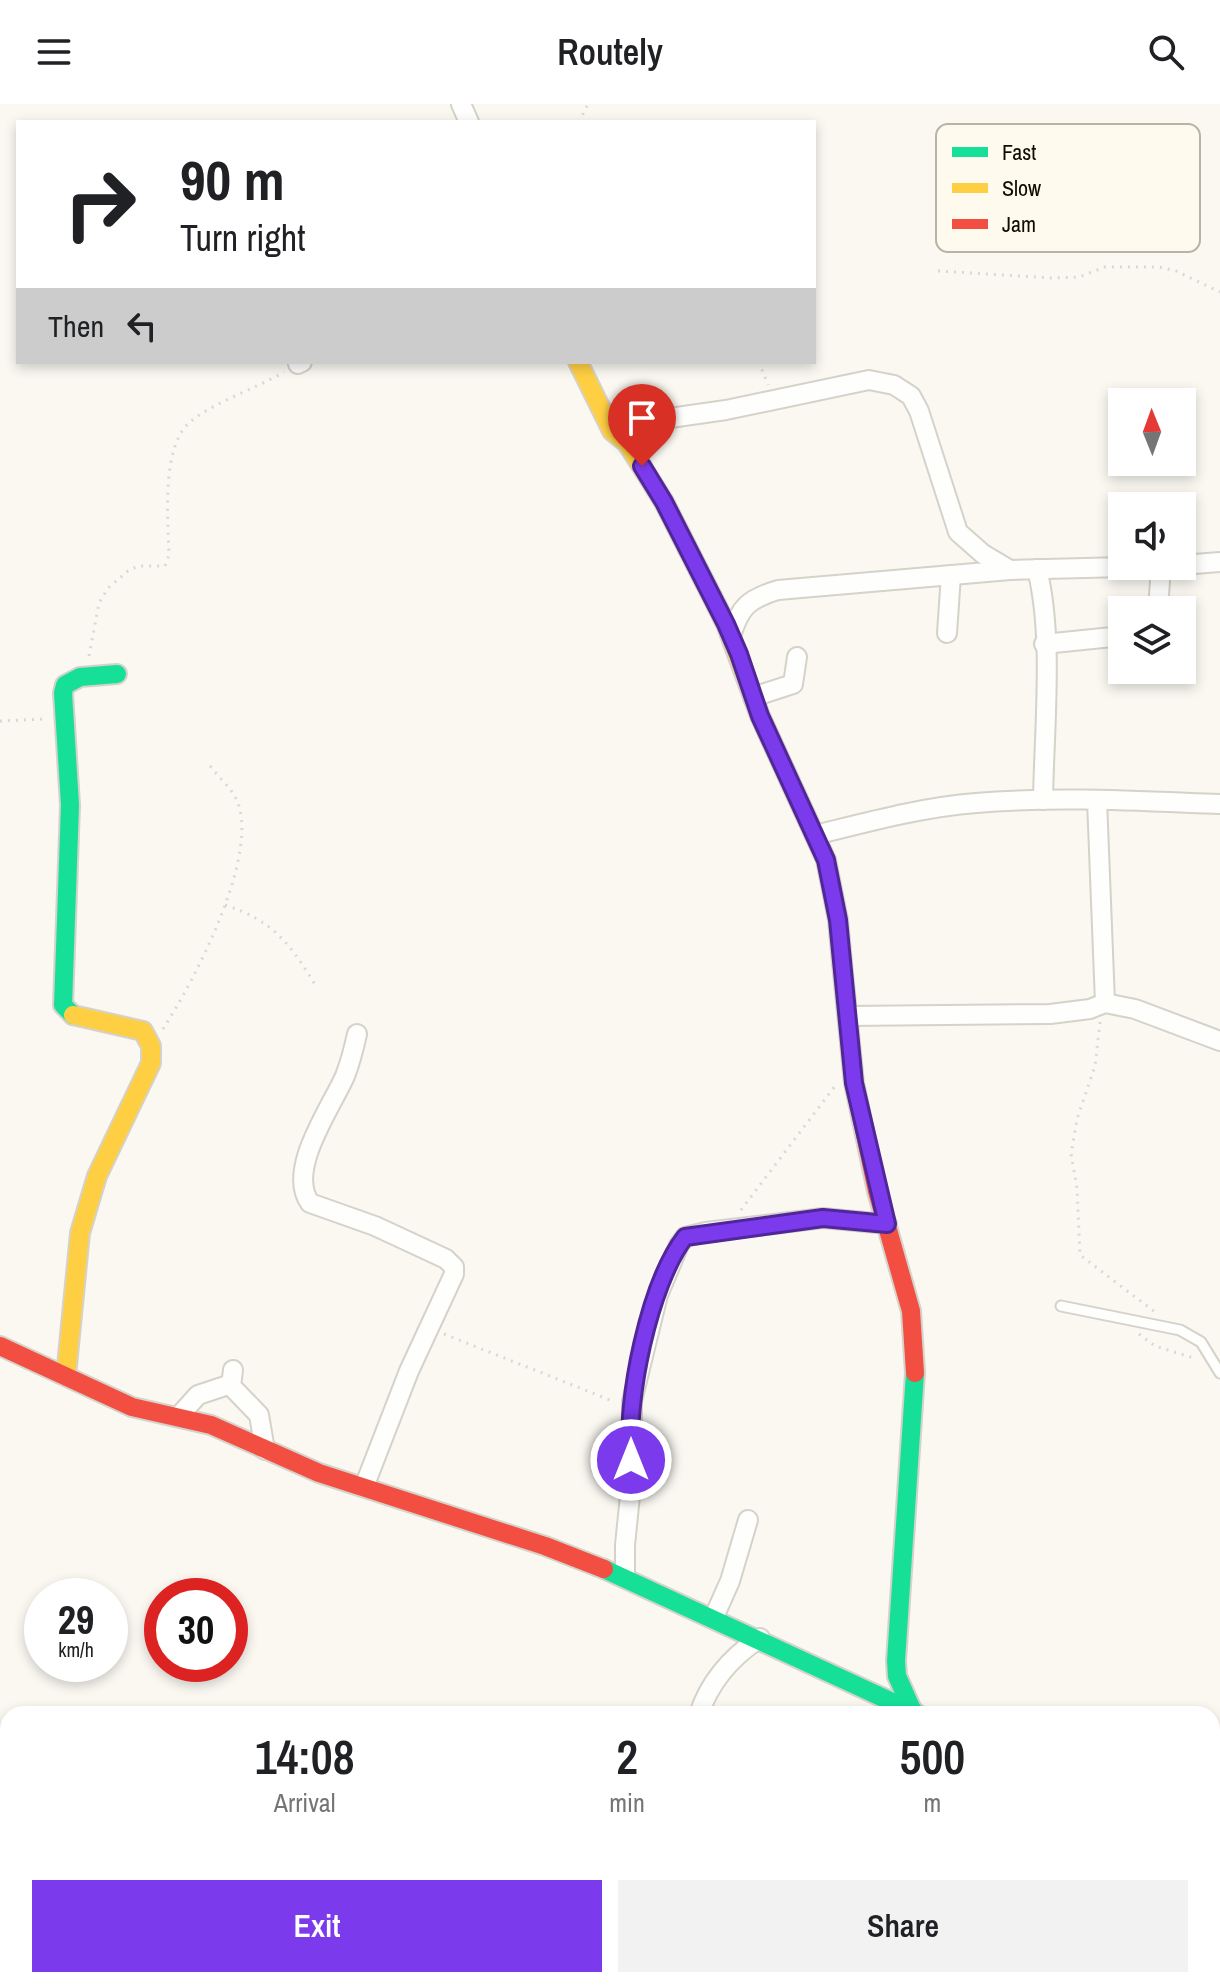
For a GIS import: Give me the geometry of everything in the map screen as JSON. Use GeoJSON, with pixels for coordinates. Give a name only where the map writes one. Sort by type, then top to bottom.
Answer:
{"type":"FeatureCollection","features":[{"type":"Feature","properties":{"kind":"street"},"geometry":{"type":"LineString","coordinates":[[579,364],[612,431],[627,443],[664,502],[731,636],[753,697],[826,860],[838,920],[852,1064],[864,1137],[911,1311],[916,1353],[913,1437],[896,1661],[897,1676],[912,1706]]}},
{"type":"Feature","properties":{"kind":"street"},"geometry":{"type":"LineString","coordinates":[[627,443],[641,428],[656,420],[869,380],[894,385],[911,396],[928,437],[958,532],[983,554],[1010,570]]}},
{"type":"Feature","properties":{"kind":"street"},"geometry":{"type":"LineString","coordinates":[[1196,564],[1220,562]]}},
{"type":"Feature","properties":{"kind":"street"},"geometry":{"type":"LineString","coordinates":[[731,636],[738,615],[748,603],[778,590],[1010,570],[1108,567]]}},
{"type":"Feature","properties":{"kind":"street"},"geometry":{"type":"LineString","coordinates":[[1037,569],[1041,585],[1044,644],[1043,800]]}},
{"type":"Feature","properties":{"kind":"street"},"geometry":{"type":"LineString","coordinates":[[947,633],[951,575]]}},
{"type":"Feature","properties":{"kind":"street"},"geometry":{"type":"LineString","coordinates":[[1044,644],[1108,637]]}},
{"type":"Feature","properties":{"kind":"street"},"geometry":{"type":"LineString","coordinates":[[753,697],[793,684],[797,657]]}},
{"type":"Feature","properties":{"kind":"street"},"geometry":{"type":"LineString","coordinates":[[66,1376],[80,1233],[97,1176],[151,1063],[151,1046],[143,1031],[70,1014],[63,1005],[70,805],[63,718],[65,685],[80,677],[117,674]]}},
{"type":"Feature","properties":{"kind":"street"},"geometry":{"type":"LineString","coordinates":[[815,835],[975,803],[1097,800],[1220,804]]}},
{"type":"Feature","properties":{"kind":"street"},"geometry":{"type":"LineString","coordinates":[[1097,800],[1102,1004]]}},
{"type":"Feature","properties":{"kind":"street"},"geometry":{"type":"LineString","coordinates":[[848,1016],[1050,1014],[1102,1004],[1135,1009],[1220,1041]]}},
{"type":"Feature","properties":{"kind":"street"},"geometry":{"type":"LineString","coordinates":[[357,1034],[346,1074],[312,1143],[303,1171],[304,1195],[310,1203],[375,1226],[446,1259],[454,1267],[454,1274],[432,1319],[364,1487]]}},
{"type":"Feature","properties":{"kind":"street"},"geometry":{"type":"LineString","coordinates":[[625,1577],[632,1476],[631,1409],[643,1344],[658,1295],[679,1245],[685,1237],[823,1218],[887,1224]]}},
{"type":"Feature","properties":{"kind":"street"},"geometry":{"type":"LineString","coordinates":[[0,1346],[132,1407],[211,1425],[265,1450],[364,1487],[545,1546],[625,1577],[901,1706]]}},
{"type":"Feature","properties":{"kind":"street"},"geometry":{"type":"LineString","coordinates":[[179,1416],[198,1395],[232,1377],[259,1415],[265,1450]]}},
{"type":"Feature","properties":{"kind":"street"},"geometry":{"type":"LineString","coordinates":[[714,1617],[730,1581],[748,1520]]}},
{"type":"Feature","properties":{"kind":"street"},"geometry":{"type":"LineString","coordinates":[[703,1706],[717,1678],[735,1654],[760,1638]]}},
{"type":"Feature","properties":{"kind":"lane"},"geometry":{"type":"LineString","coordinates":[[1061,1306],[1172,1329],[1201,1342],[1220,1373]]}},
{"type":"Feature","properties":{"kind":"path"},"geometry":{"type":"LineString","coordinates":[[938,271],[1053,278],[1086,275],[1105,267],[1159,267],[1176,271],[1220,292]]}},
{"type":"Feature","properties":{"kind":"path"},"geometry":{"type":"LineString","coordinates":[[80,677],[91,650],[99,603],[108,588],[138,566],[165,566],[169,555],[170,471],[175,450],[188,423],[298,364]]}},
{"type":"Feature","properties":{"kind":"path"},"geometry":{"type":"LineString","coordinates":[[760,364],[774,400]]}},
{"type":"Feature","properties":{"kind":"path"},"geometry":{"type":"LineString","coordinates":[[0,721],[63,718]]}},
{"type":"Feature","properties":{"kind":"path"},"geometry":{"type":"LineString","coordinates":[[151,1046],[200,965],[225,905],[240,843],[242,819],[239,802],[207,761]]}},
{"type":"Feature","properties":{"kind":"path"},"geometry":{"type":"LineString","coordinates":[[225,905],[274,928],[292,947],[316,986]]}},
{"type":"Feature","properties":{"kind":"path"},"geometry":{"type":"LineString","coordinates":[[1102,1004],[1095,1066],[1077,1119],[1071,1154],[1077,1188],[1080,1255],[1152,1308],[1172,1329]]}},
{"type":"Feature","properties":{"kind":"path"},"geometry":{"type":"LineString","coordinates":[[722,1231],[754,1194],[852,1064]]}},
{"type":"Feature","properties":{"kind":"path"},"geometry":{"type":"LineString","coordinates":[[432,1319],[445,1336],[511,1359],[631,1409]]}},
{"type":"Feature","properties":{"kind":"path"},"geometry":{"type":"LineString","coordinates":[[1130,1321],[1141,1336],[1155,1346],[1213,1364]]}},
{"type":"Feature","properties":{"kind":"traffic: fast"},"geometry":{"type":"LineString","coordinates":[[73,1015],[63,1005],[70,805],[63,693],[65,685],[80,677],[117,674]]}},
{"type":"Feature","properties":{"kind":"traffic: fast"},"geometry":{"type":"LineString","coordinates":[[910,1706],[897,1676],[896,1661],[915,1373]]}},
{"type":"Feature","properties":{"kind":"traffic: fast"},"geometry":{"type":"LineString","coordinates":[[604,1569],[901,1706]]}},
{"type":"Feature","properties":{"kind":"traffic: slow"},"geometry":{"type":"LineString","coordinates":[[579,364],[612,431],[627,443],[664,502],[726,624],[760,716],[826,860],[838,920],[842,963]]}},
{"type":"Feature","properties":{"kind":"traffic: slow"},"geometry":{"type":"LineString","coordinates":[[66,1376],[80,1233],[97,1176],[151,1063],[151,1046],[143,1031],[73,1015]]}},
{"type":"Feature","properties":{"kind":"traffic: jam"},"geometry":{"type":"LineString","coordinates":[[842,963],[854,1083],[877,1191],[911,1311],[915,1373]]}},
{"type":"Feature","properties":{"kind":"traffic: jam"},"geometry":{"type":"LineString","coordinates":[[0,1346],[132,1407],[211,1425],[319,1473],[545,1546],[604,1569]]}},
{"type":"Feature","properties":{"kind":"route"},"geometry":{"type":"LineString","coordinates":[[631,1460],[632,1401],[643,1344],[658,1295],[685,1237],[823,1218],[887,1224],[864,1137],[854,1083],[843,957],[826,860],[760,716],[726,624],[664,502],[642,466]]}}]}
